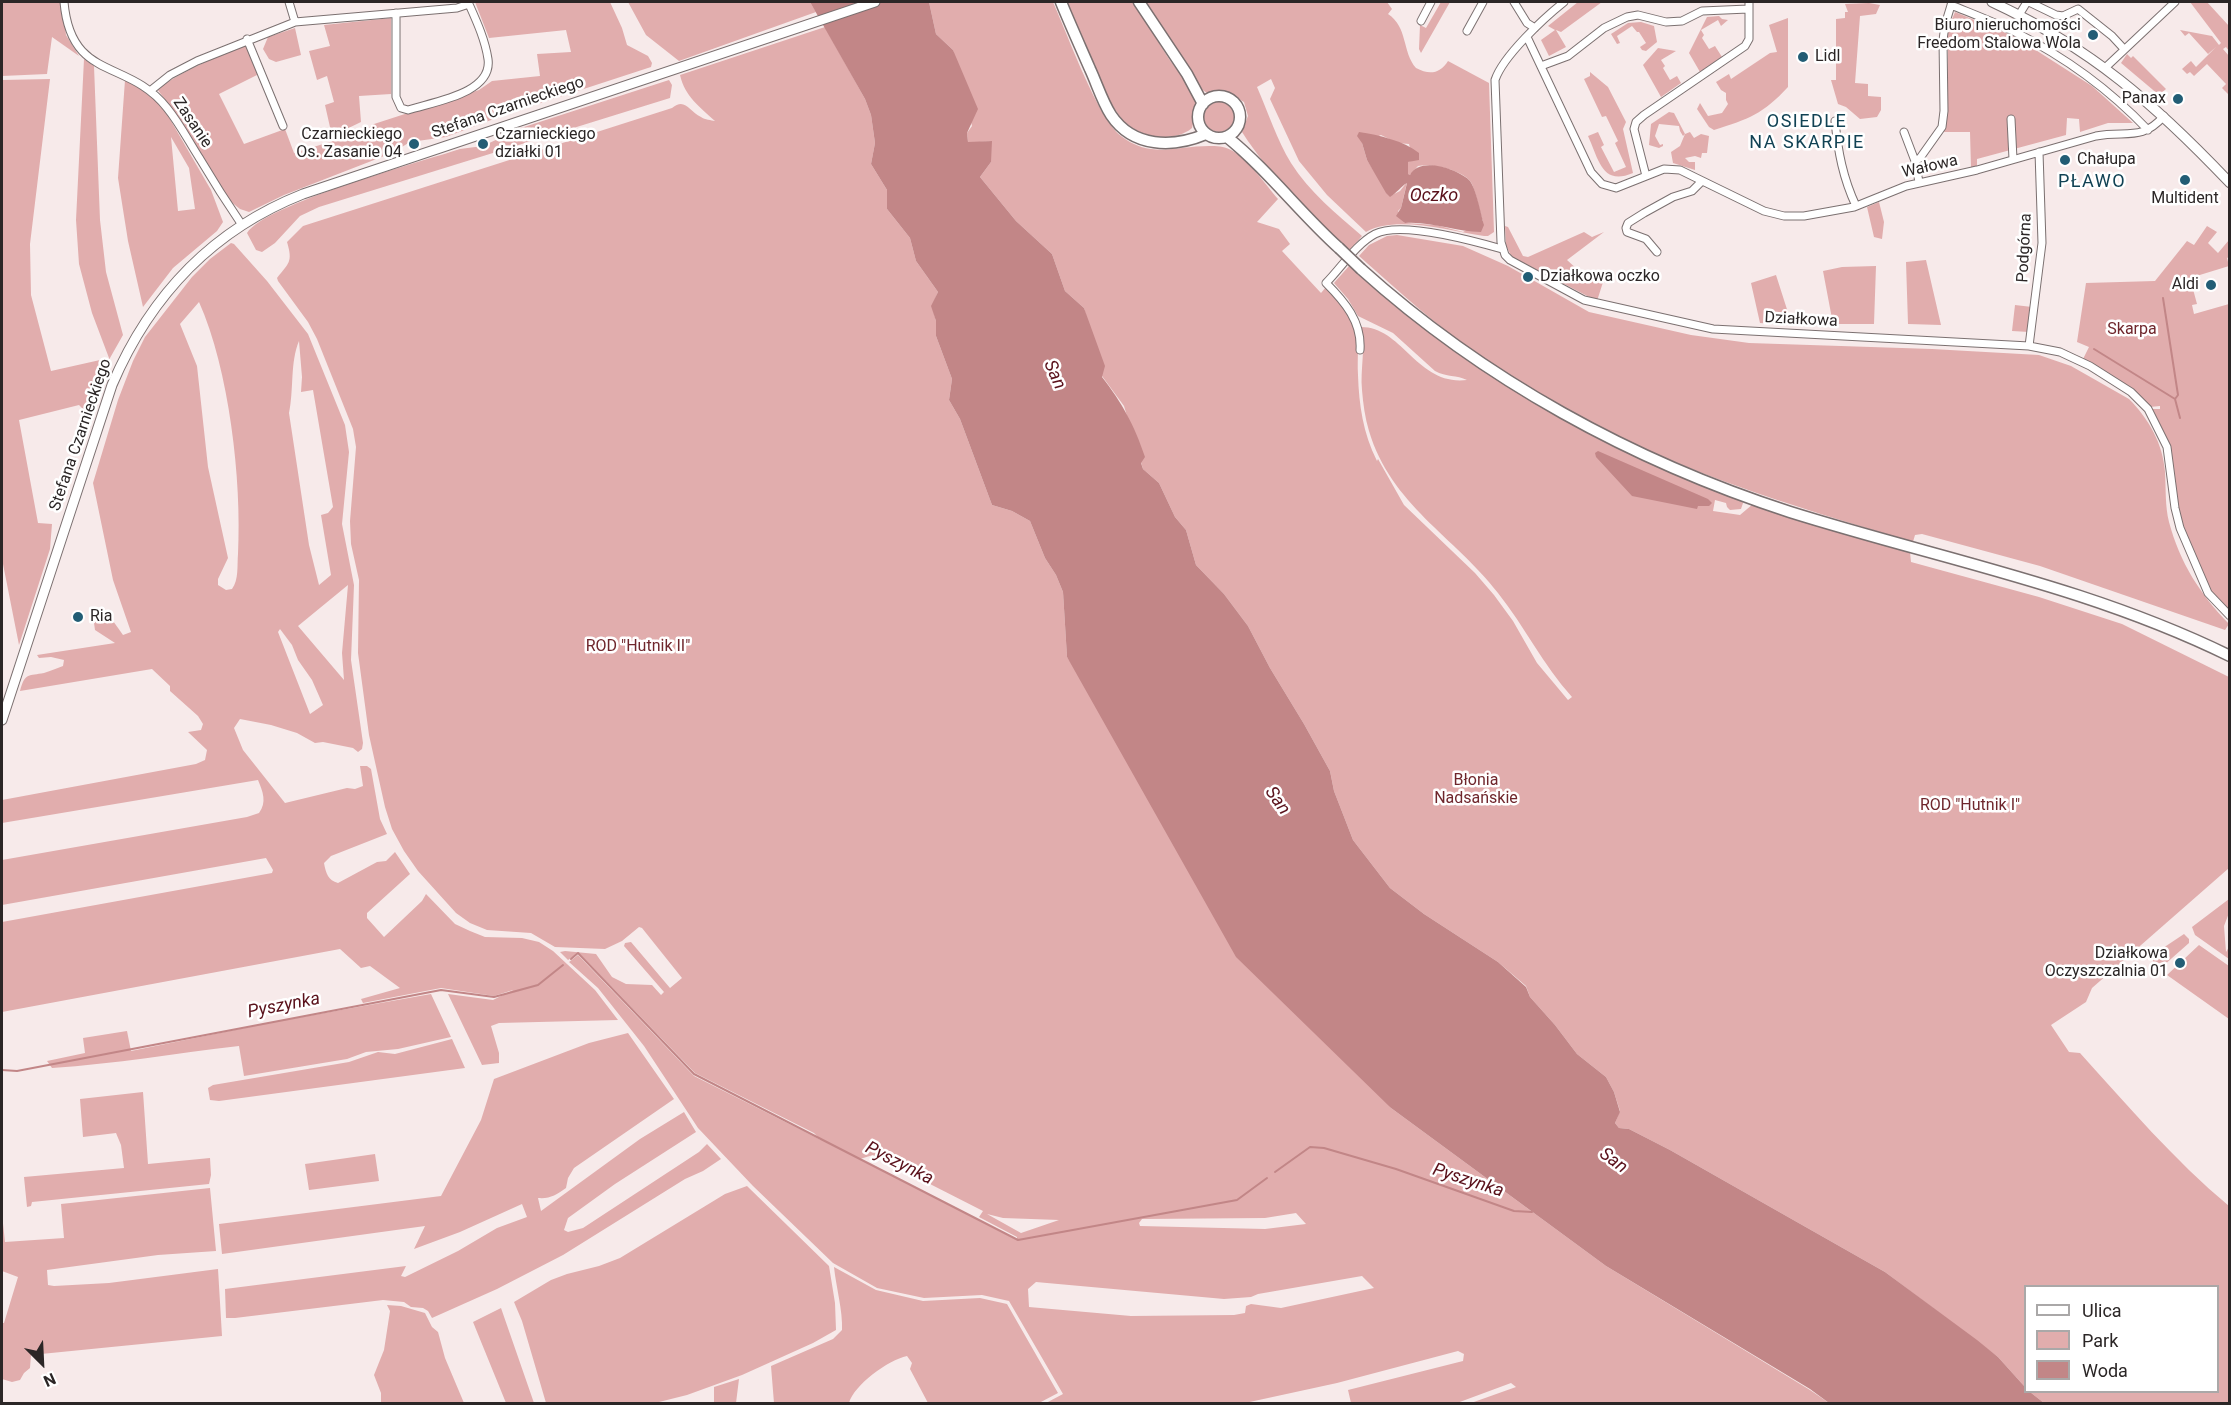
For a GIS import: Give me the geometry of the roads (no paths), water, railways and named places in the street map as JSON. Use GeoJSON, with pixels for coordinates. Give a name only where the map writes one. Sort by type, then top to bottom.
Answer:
{"type":"FeatureCollection","features":[{"type":"Feature","properties":{"kind":"main road"},"geometry":{"type":"LineString","coordinates":[[1061,2],[1105,103],[1114,119],[1126,131],[1156,143],[1172,143],[1192,140],[1203,130]]}},
{"type":"Feature","properties":{"kind":"main road"},"geometry":{"type":"LineString","coordinates":[[1139,2],[1207,101]]}},
{"type":"Feature","properties":{"kind":"main road"},"geometry":{"type":"LineString","coordinates":[[1225,97],[1236,105],[1241,117],[1232,134],[1215,138],[1203,130],[1198,116],[1207,101],[1225,97]]}},
{"type":"Feature","properties":{"kind":"main road"},"geometry":{"type":"LineString","coordinates":[[1232,134],[1293,203],[1361,269],[1415,314],[1479,361],[1540,400],[1606,436],[1683,472],[1737,493],[1816,520],[2093,599],[2159,623],[2229,656]]}},
{"type":"Feature","properties":{"kind":"street","name":"Zasanie"},"geometry":{"type":"LineString","coordinates":[[67,2],[70,34],[84,54],[159,98],[176,120],[242,225]]}},
{"type":"Feature","properties":{"kind":"street"},"geometry":{"type":"LineString","coordinates":[[289,2],[295,22]]}},
{"type":"Feature","properties":{"kind":"street","name":"Stefana Czarnieckiego"},"geometry":{"type":"LineString","coordinates":[[2,720],[105,402],[127,350],[146,320],[180,277],[201,256],[242,225],[278,205],[316,189],[874,2]]}},
{"type":"Feature","properties":{"kind":"street"},"geometry":{"type":"LineString","coordinates":[[1421,21],[1431,2]]}},
{"type":"Feature","properties":{"kind":"street"},"geometry":{"type":"LineString","coordinates":[[1467,31],[1483,2]]}},
{"type":"Feature","properties":{"kind":"street"},"geometry":{"type":"LineString","coordinates":[[1514,2],[1527,22],[1535,28]]}},
{"type":"Feature","properties":{"kind":"street"},"geometry":{"type":"LineString","coordinates":[[1360,350],[1359,333],[1353,315],[1347,305],[1326,283],[1368,239],[1383,231],[1403,230],[1439,235],[1502,249],[1494,86],[1498,72],[1527,37],[1564,2]]}},
{"type":"Feature","properties":{"kind":"street"},"geometry":{"type":"LineString","coordinates":[[1992,2],[2057,35],[2106,67],[2164,116],[2229,183]]}},
{"type":"Feature","properties":{"kind":"street"},"geometry":{"type":"LineString","coordinates":[[2019,15],[2028,2],[2063,16],[2078,9],[2112,36],[2124,49]]}},
{"type":"Feature","properties":{"kind":"street"},"geometry":{"type":"LineString","coordinates":[[2106,67],[2175,2]]}},
{"type":"Feature","properties":{"kind":"street"},"geometry":{"type":"LineString","coordinates":[[150,91],[164,79],[188,66],[247,39],[295,22],[396,13],[457,8],[469,3],[489,60],[485,78],[478,86],[464,92],[408,110],[401,108],[396,97],[396,13]]}},
{"type":"Feature","properties":{"kind":"street"},"geometry":{"type":"LineString","coordinates":[[1915,161],[1920,158],[1942,127],[1944,111],[1943,40],[1952,3],[2016,32],[2055,55],[2107,91],[2148,130],[2164,116]]}},
{"type":"Feature","properties":{"kind":"street"},"geometry":{"type":"LineString","coordinates":[[1541,66],[1568,56],[1604,28],[1627,16],[1638,15],[1666,22],[1682,21],[1702,11],[1748,5],[1749,39],[1745,46],[1636,122],[1634,129],[1646,177]]}},
{"type":"Feature","properties":{"kind":"street","name":"Wałowa"},"geometry":{"type":"LineString","coordinates":[[1527,37],[1591,172],[1608,188],[1616,188],[1664,169],[1680,170],[1764,211],[1783,215],[1822,214],[1856,206],[1890,191],[1919,182],[1977,170],[2096,136],[2112,133],[2139,134],[2148,130]]}},
{"type":"Feature","properties":{"kind":"street"},"geometry":{"type":"LineString","coordinates":[[247,39],[283,126]]}},
{"type":"Feature","properties":{"kind":"street"},"geometry":{"type":"LineString","coordinates":[[2011,119],[2013,159]]}},
{"type":"Feature","properties":{"kind":"street"},"geometry":{"type":"LineString","coordinates":[[1835,121],[1841,167],[1856,206]]}},
{"type":"Feature","properties":{"kind":"street"},"geometry":{"type":"LineString","coordinates":[[1904,132],[1915,161],[1919,182]]}},
{"type":"Feature","properties":{"kind":"street","name":"Podgórna"},"geometry":{"type":"LineString","coordinates":[[2030,346],[2042,243],[2039,152]]}},
{"type":"Feature","properties":{"kind":"street"},"geometry":{"type":"LineString","coordinates":[[1657,252],[1646,239],[1627,232],[1628,223],[1673,197],[1692,191],[1702,181]]}},
{"type":"Feature","properties":{"kind":"street","name":"Działkowa"},"geometry":{"type":"LineString","coordinates":[[1502,249],[1510,260],[1584,300],[1699,326],[1728,330],[2030,346],[2060,352],[2090,366],[2131,392],[2148,410],[2167,447],[2180,528],[2203,585],[2229,616]]}},
{"type":"Feature","properties":{"kind":"water","name":"San"},"geometry":{"type":"Polygon","coordinates":[[[810,2],[929,2],[936,34],[953,50],[978,109],[967,133],[968,142],[992,141],[991,162],[980,177],[1016,221],[1052,254],[1065,291],[1084,308],[1105,366],[1102,377],[1132,424],[1145,457],[1141,463],[1143,469],[1159,483],[1175,517],[1186,530],[1196,565],[1224,594],[1248,626],[1330,771],[1334,791],[1353,840],[1390,888],[1424,914],[1498,962],[1526,987],[1530,997],[1577,1054],[1606,1077],[1614,1092],[1620,1112],[1615,1123],[1619,1128],[1629,1129],[1670,1150],[1885,1272],[1998,1357],[2024,1386],[2024,1393],[2031,1393],[2044,1403],[1829,1403],[1810,1389],[1606,1266],[1391,1108],[1236,957],[1067,657],[1063,592],[1045,558],[1030,521],[1012,511],[992,505],[960,419],[949,400],[952,379],[936,336],[936,321],[931,306],[938,292],[916,261],[910,238],[887,209],[887,190],[871,164],[875,143],[871,115],[865,99],[810,2]]]}},
{"type":"Feature","properties":{"kind":"water","name":"Oczko"},"geometry":{"type":"Polygon","coordinates":[[[1359,132],[1391,139],[1419,153],[1419,160],[1408,162],[1408,174],[1410,175],[1415,169],[1430,165],[1456,172],[1469,180],[1476,195],[1484,225],[1481,232],[1405,223],[1396,216],[1401,208],[1407,183],[1390,197],[1386,193],[1367,160],[1362,143],[1357,136],[1359,132]]]}},
{"type":"Feature","properties":{"kind":"water"},"geometry":{"type":"Polygon","coordinates":[[[1598,451],[1708,499],[1712,503],[1709,506],[1698,506],[1697,509],[1632,496],[1596,457],[1595,453],[1598,451]]]}},
{"type":"Feature","properties":{"kind":"waterway"},"geometry":{"type":"LineString","coordinates":[[2163,298],[2178,395],[2175,399],[2180,418]]}},
{"type":"Feature","properties":{"kind":"waterway"},"geometry":{"type":"LineString","coordinates":[[2094,349],[2175,399]]}},
{"type":"Feature","properties":{"kind":"waterway","name":"Pyszynka"},"geometry":{"type":"LineString","coordinates":[[571,959],[578,953],[694,1074],[1018,1240],[1237,1200],[1267,1178]]}},
{"type":"Feature","properties":{"kind":"waterway","name":"Pyszynka"},"geometry":{"type":"LineString","coordinates":[[2,1070],[17,1071],[441,990],[494,997],[538,985],[563,965]]}},
{"type":"Feature","properties":{"kind":"waterway","name":"Pyszynka"},"geometry":{"type":"LineString","coordinates":[[1275,1172],[1310,1147],[1324,1148],[1396,1169],[1514,1211],[1532,1212]]}},
{"type":"Feature","properties":{"kind":"place","name":"Biuro nieruchomości Freedom Stalowa Wola"},"geometry":{"type":"Point","coordinates":[2093,35]}},
{"type":"Feature","properties":{"kind":"place","name":"Lidl"},"geometry":{"type":"Point","coordinates":[1803,57]}},
{"type":"Feature","properties":{"kind":"place","name":"Panax"},"geometry":{"type":"Point","coordinates":[2178,99]}},
{"type":"Feature","properties":{"kind":"place","name":"Czarnieckiego Os. Zasanie 04"},"geometry":{"type":"Point","coordinates":[414,144]}},
{"type":"Feature","properties":{"kind":"place","name":"Czarnieckiego działki 01"},"geometry":{"type":"Point","coordinates":[483,144]}},
{"type":"Feature","properties":{"kind":"place","name":"Chałupa"},"geometry":{"type":"Point","coordinates":[2065,160]}},
{"type":"Feature","properties":{"kind":"place","name":"Multident"},"geometry":{"type":"Point","coordinates":[2185,180]}},
{"type":"Feature","properties":{"kind":"place","name":"Działkowa oczko"},"geometry":{"type":"Point","coordinates":[1528,277]}},
{"type":"Feature","properties":{"kind":"place","name":"Aldi"},"geometry":{"type":"Point","coordinates":[2211,285]}},
{"type":"Feature","properties":{"kind":"place","name":"Ria"},"geometry":{"type":"Point","coordinates":[78,617]}},
{"type":"Feature","properties":{"kind":"place","name":"Działkowa Oczyszczalnia 01"},"geometry":{"type":"Point","coordinates":[2180,963]}},
{"type":"Feature","properties":{"kind":"district","name":"OSIEDLE NA SKARPIE"},"geometry":{"type":"Point","coordinates":[1807,132]}},
{"type":"Feature","properties":{"kind":"district","name":"PŁAWO"},"geometry":{"type":"Point","coordinates":[2092,182]}},
{"type":"Feature","properties":{"kind":"park label","name":"Skarpa"},"geometry":{"type":"Point","coordinates":[2132,330]}},
{"type":"Feature","properties":{"kind":"park label","name":"ROD \"Hutnik II\""},"geometry":{"type":"Point","coordinates":[638,647]}},
{"type":"Feature","properties":{"kind":"park label","name":"Błonia Nadsańskie"},"geometry":{"type":"Point","coordinates":[1476,790]}},
{"type":"Feature","properties":{"kind":"park label","name":"ROD \"Hutnik I\""},"geometry":{"type":"Point","coordinates":[1970,806]}}]}
